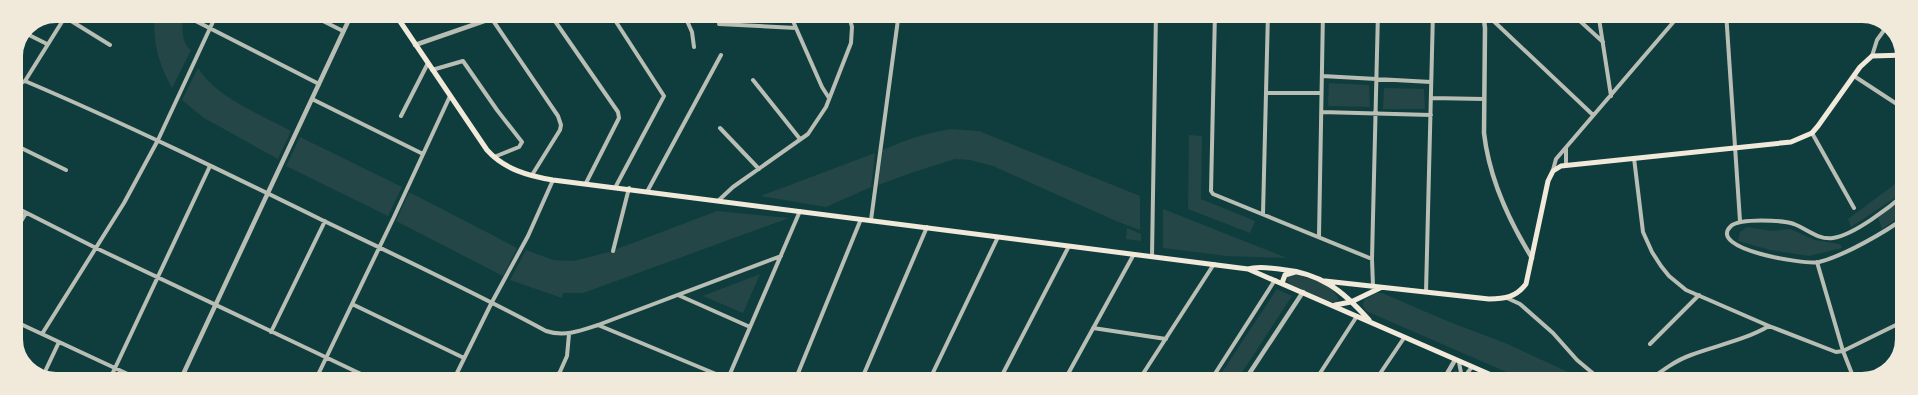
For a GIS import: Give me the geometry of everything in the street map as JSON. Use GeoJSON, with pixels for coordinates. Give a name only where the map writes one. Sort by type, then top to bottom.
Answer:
{"type":"FeatureCollection","features":[{"type":"Feature","properties":{"kind":"main road"},"geometry":{"type":"LineString","coordinates":[[399,20],[494,158],[512,169],[553,180],[648,190],[1248,269],[1275,279],[1491,375]]}},
{"type":"Feature","properties":{"kind":"main road"},"geometry":{"type":"LineString","coordinates":[[1248,269],[1255,267],[1297,271],[1325,281],[1380,288],[1489,299],[1507,298],[1515,295],[1526,284],[1548,181],[1553,171],[1566,164],[1791,142],[1812,132],[1860,67],[1872,56],[1898,54]]}},
{"type":"Feature","properties":{"kind":"main road"},"geometry":{"type":"LineString","coordinates":[[1282,283],[1285,275],[1297,271]]}},
{"type":"Feature","properties":{"kind":"main road"},"geometry":{"type":"LineString","coordinates":[[1325,281],[1340,291],[1371,322]]}},
{"type":"Feature","properties":{"kind":"main road"},"geometry":{"type":"LineString","coordinates":[[1330,304],[1337,305],[1351,302],[1380,288]]}},
{"type":"Feature","properties":{"kind":"main road"},"geometry":{"type":"LineString","coordinates":[[1519,303],[1521,290]]}},
{"type":"Feature","properties":{"kind":"street"},"geometry":{"type":"LineString","coordinates":[[20,84],[25,81],[63,20]]}},
{"type":"Feature","properties":{"kind":"street"},"geometry":{"type":"LineString","coordinates":[[70,20],[110,45]]}},
{"type":"Feature","properties":{"kind":"street"},"geometry":{"type":"LineString","coordinates":[[192,20],[319,84]]}},
{"type":"Feature","properties":{"kind":"street"},"geometry":{"type":"LineString","coordinates":[[42,334],[124,203],[158,140],[214,20]]}},
{"type":"Feature","properties":{"kind":"street"},"geometry":{"type":"LineString","coordinates":[[321,20],[343,31]]}},
{"type":"Feature","properties":{"kind":"street"},"geometry":{"type":"LineString","coordinates":[[183,375],[348,20]]}},
{"type":"Feature","properties":{"kind":"street"},"geometry":{"type":"LineString","coordinates":[[415,45],[492,20],[558,116],[561,124],[560,130],[532,175]]}},
{"type":"Feature","properties":{"kind":"street"},"geometry":{"type":"LineString","coordinates":[[554,20],[618,112],[619,118],[586,183]]}},
{"type":"Feature","properties":{"kind":"street"},"geometry":{"type":"LineString","coordinates":[[614,20],[664,96],[616,186]]}},
{"type":"Feature","properties":{"kind":"street"},"geometry":{"type":"LineString","coordinates":[[687,20],[692,32],[694,46]]}},
{"type":"Feature","properties":{"kind":"street"},"geometry":{"type":"LineString","coordinates":[[792,20],[822,87],[829,98]]}},
{"type":"Feature","properties":{"kind":"street"},"geometry":{"type":"LineString","coordinates":[[719,200],[808,134],[815,126],[829,98],[851,43],[852,27],[850,20]]}},
{"type":"Feature","properties":{"kind":"street"},"geometry":{"type":"LineString","coordinates":[[871,220],[898,20]]}},
{"type":"Feature","properties":{"kind":"street"},"geometry":{"type":"LineString","coordinates":[[1152,256],[1156,20]]}},
{"type":"Feature","properties":{"kind":"street"},"geometry":{"type":"LineString","coordinates":[[1215,20],[1211,191],[1213,194],[1372,259]]}},
{"type":"Feature","properties":{"kind":"street"},"geometry":{"type":"LineString","coordinates":[[1263,214],[1268,20]]}},
{"type":"Feature","properties":{"kind":"street"},"geometry":{"type":"LineString","coordinates":[[1319,236],[1323,20]]}},
{"type":"Feature","properties":{"kind":"street"},"geometry":{"type":"LineString","coordinates":[[1373,286],[1378,20]]}},
{"type":"Feature","properties":{"kind":"street"},"geometry":{"type":"LineString","coordinates":[[1426,292],[1433,20]]}},
{"type":"Feature","properties":{"kind":"street"},"geometry":{"type":"LineString","coordinates":[[1484,20],[1484,133],[1489,164],[1519,238],[1532,258]]}},
{"type":"Feature","properties":{"kind":"street"},"geometry":{"type":"LineString","coordinates":[[1492,20],[1593,115]]}},
{"type":"Feature","properties":{"kind":"street"},"geometry":{"type":"LineString","coordinates":[[1579,20],[1603,42]]}},
{"type":"Feature","properties":{"kind":"street"},"geometry":{"type":"LineString","coordinates":[[1599,20],[1611,96]]}},
{"type":"Feature","properties":{"kind":"street"},"geometry":{"type":"LineString","coordinates":[[1553,171],[1556,159],[1675,20]]}},
{"type":"Feature","properties":{"kind":"street"},"geometry":{"type":"LineString","coordinates":[[1727,20],[1740,221]]}},
{"type":"Feature","properties":{"kind":"street"},"geometry":{"type":"LineString","coordinates":[[719,24],[796,28]]}},
{"type":"Feature","properties":{"kind":"street"},"geometry":{"type":"LineString","coordinates":[[1872,56],[1877,40],[1885,28]]}},
{"type":"Feature","properties":{"kind":"street"},"geometry":{"type":"LineString","coordinates":[[27,34],[47,44]]}},
{"type":"Feature","properties":{"kind":"street"},"geometry":{"type":"LineString","coordinates":[[648,190],[721,55]]}},
{"type":"Feature","properties":{"kind":"street"},"geometry":{"type":"LineString","coordinates":[[432,70],[463,61],[522,142],[519,147],[494,158]]}},
{"type":"Feature","properties":{"kind":"street"},"geometry":{"type":"LineString","coordinates":[[401,116],[428,64]]}},
{"type":"Feature","properties":{"kind":"street"},"geometry":{"type":"LineString","coordinates":[[1322,76],[1431,82]]}},
{"type":"Feature","properties":{"kind":"street"},"geometry":{"type":"LineString","coordinates":[[1854,76],[1898,105]]}},
{"type":"Feature","properties":{"kind":"street"},"geometry":{"type":"LineString","coordinates":[[753,80],[800,139]]}},
{"type":"Feature","properties":{"kind":"street"},"geometry":{"type":"LineString","coordinates":[[25,81],[158,140],[379,246],[555,334],[569,334],[598,325],[781,256]]}},
{"type":"Feature","properties":{"kind":"street"},"geometry":{"type":"LineString","coordinates":[[1266,93],[1321,94]]}},
{"type":"Feature","properties":{"kind":"street"},"geometry":{"type":"LineString","coordinates":[[318,375],[450,96]]}},
{"type":"Feature","properties":{"kind":"street"},"geometry":{"type":"LineString","coordinates":[[1431,98],[1484,99]]}},
{"type":"Feature","properties":{"kind":"street"},"geometry":{"type":"LineString","coordinates":[[312,99],[424,154]]}},
{"type":"Feature","properties":{"kind":"street"},"geometry":{"type":"LineString","coordinates":[[1321,112],[1430,115]]}},
{"type":"Feature","properties":{"kind":"street"},"geometry":{"type":"LineString","coordinates":[[720,128],[759,169]]}},
{"type":"Feature","properties":{"kind":"street"},"geometry":{"type":"LineString","coordinates":[[1812,132],[1854,208]]}},
{"type":"Feature","properties":{"kind":"street"},"geometry":{"type":"LineString","coordinates":[[20,147],[66,170]]}},
{"type":"Feature","properties":{"kind":"street"},"geometry":{"type":"LineString","coordinates":[[1566,148],[1566,164]]}},
{"type":"Feature","properties":{"kind":"street"},"geometry":{"type":"LineString","coordinates":[[1634,158],[1643,232],[1652,252],[1669,276],[1686,290],[1830,351],[1844,351],[1898,324]]}},
{"type":"Feature","properties":{"kind":"street"},"geometry":{"type":"LineString","coordinates":[[112,375],[210,166]]}},
{"type":"Feature","properties":{"kind":"street"},"geometry":{"type":"LineString","coordinates":[[456,375],[492,302],[528,236],[553,180]]}},
{"type":"Feature","properties":{"kind":"street"},"geometry":{"type":"LineString","coordinates":[[613,251],[629,188]]}},
{"type":"Feature","properties":{"kind":"street"},"geometry":{"type":"LineString","coordinates":[[1898,199],[1880,214],[1851,231],[1834,238],[1818,236],[1792,224],[1740,221],[1733,224],[1726,234],[1728,240],[1734,244],[1784,260],[1806,263],[1817,262],[1844,253],[1898,223]]}},
{"type":"Feature","properties":{"kind":"street"},"geometry":{"type":"LineString","coordinates":[[20,210],[363,375]]}},
{"type":"Feature","properties":{"kind":"street"},"geometry":{"type":"LineString","coordinates":[[730,375],[800,211]]}},
{"type":"Feature","properties":{"kind":"street"},"geometry":{"type":"LineString","coordinates":[[20,224],[26,213]]}},
{"type":"Feature","properties":{"kind":"street"},"geometry":{"type":"LineString","coordinates":[[797,375],[861,219]]}},
{"type":"Feature","properties":{"kind":"street"},"geometry":{"type":"LineString","coordinates":[[271,332],[325,221]]}},
{"type":"Feature","properties":{"kind":"street"},"geometry":{"type":"LineString","coordinates":[[863,375],[927,227]]}},
{"type":"Feature","properties":{"kind":"street"},"geometry":{"type":"LineString","coordinates":[[932,375],[998,237]]}},
{"type":"Feature","properties":{"kind":"street"},"geometry":{"type":"LineString","coordinates":[[1002,375],[1070,246]]}},
{"type":"Feature","properties":{"kind":"street"},"geometry":{"type":"LineString","coordinates":[[1067,375],[1134,254]]}},
{"type":"Feature","properties":{"kind":"street"},"geometry":{"type":"LineString","coordinates":[[1817,262],[1853,375]]}},
{"type":"Feature","properties":{"kind":"street"},"geometry":{"type":"LineString","coordinates":[[1142,375],[1214,264]]}},
{"type":"Feature","properties":{"kind":"street"},"geometry":{"type":"LineString","coordinates":[[1215,375],[1275,279]]}},
{"type":"Feature","properties":{"kind":"street"},"geometry":{"type":"LineString","coordinates":[[1249,375],[1303,292]]}},
{"type":"Feature","properties":{"kind":"street"},"geometry":{"type":"LineString","coordinates":[[678,295],[750,327]]}},
{"type":"Feature","properties":{"kind":"street"},"geometry":{"type":"LineString","coordinates":[[1515,295],[1519,303]]}},
{"type":"Feature","properties":{"kind":"street"},"geometry":{"type":"LineString","coordinates":[[1650,344],[1699,295]]}},
{"type":"Feature","properties":{"kind":"street"},"geometry":{"type":"LineString","coordinates":[[1507,298],[1519,303],[1553,333],[1577,360],[1594,375]]}},
{"type":"Feature","properties":{"kind":"street"},"geometry":{"type":"LineString","coordinates":[[352,304],[464,358]]}},
{"type":"Feature","properties":{"kind":"street"},"geometry":{"type":"LineString","coordinates":[[1319,375],[1357,316]]}},
{"type":"Feature","properties":{"kind":"street"},"geometry":{"type":"LineString","coordinates":[[20,324],[130,375]]}},
{"type":"Feature","properties":{"kind":"street"},"geometry":{"type":"LineString","coordinates":[[598,325],[713,375]]}},
{"type":"Feature","properties":{"kind":"street"},"geometry":{"type":"LineString","coordinates":[[1656,375],[1668,366],[1689,356],[1749,337],[1769,326]]}},
{"type":"Feature","properties":{"kind":"street"},"geometry":{"type":"LineString","coordinates":[[1093,328],[1166,339]]}},
{"type":"Feature","properties":{"kind":"street"},"geometry":{"type":"LineString","coordinates":[[564,375],[559,373],[567,356],[569,334]]}},
{"type":"Feature","properties":{"kind":"street"},"geometry":{"type":"LineString","coordinates":[[1379,375],[1404,338]]}},
{"type":"Feature","properties":{"kind":"street"},"geometry":{"type":"LineString","coordinates":[[44,373],[59,342]]}},
{"type":"Feature","properties":{"kind":"street"},"geometry":{"type":"LineString","coordinates":[[1447,375],[1457,361]]}},
{"type":"Feature","properties":{"kind":"street"},"geometry":{"type":"LineString","coordinates":[[1457,361],[1463,375]]}},
{"type":"Feature","properties":{"kind":"street"},"geometry":{"type":"LineString","coordinates":[[1468,375],[1468,372],[1472,367]]}},
{"type":"Feature","properties":{"kind":"street"},"geometry":{"type":"LineString","coordinates":[[1447,375],[1460,375]]}},
{"type":"Feature","properties":{"kind":"shaded area"},"geometry":{"type":"Polygon","coordinates":[[[154,20],[182,20],[184,40],[191,50],[172,88],[163,70],[157,51],[154,20]]]}},
{"type":"Feature","properties":{"kind":"shaded area"},"geometry":{"type":"Polygon","coordinates":[[[198,68],[206,79],[228,97],[291,131],[278,159],[204,118],[182,100],[198,68]]]}},
{"type":"Feature","properties":{"kind":"shaded area"},"geometry":{"type":"Polygon","coordinates":[[[1329,83],[1369,85],[1370,107],[1329,106],[1329,83]]]}},
{"type":"Feature","properties":{"kind":"shaded area"},"geometry":{"type":"Polygon","coordinates":[[[1384,88],[1424,89],[1425,109],[1383,109],[1384,88]]]}},
{"type":"Feature","properties":{"kind":"shaded area"},"geometry":{"type":"Polygon","coordinates":[[[951,129],[979,131],[1140,196],[1140,230],[993,166],[970,160],[955,159],[878,185],[883,150],[916,137],[951,129]]]}},
{"type":"Feature","properties":{"kind":"shaded area"},"geometry":{"type":"Polygon","coordinates":[[[1189,135],[1202,136],[1201,199],[1255,221],[1250,233],[1188,209],[1189,135]]]}},
{"type":"Feature","properties":{"kind":"shaded area"},"geometry":{"type":"Polygon","coordinates":[[[300,137],[402,187],[388,216],[286,166],[300,137]]]}},
{"type":"Feature","properties":{"kind":"shaded area"},"geometry":{"type":"Polygon","coordinates":[[[875,153],[871,187],[826,207],[761,196],[875,153]]]}},
{"type":"Feature","properties":{"kind":"shaded area"},"geometry":{"type":"Polygon","coordinates":[[[1898,182],[1898,196],[1851,227],[1848,219],[1898,182]]]}},
{"type":"Feature","properties":{"kind":"shaded area"},"geometry":{"type":"Polygon","coordinates":[[[409,192],[517,248],[503,276],[396,221],[409,192]]]}},
{"type":"Feature","properties":{"kind":"shaded area"},"geometry":{"type":"Polygon","coordinates":[[[1898,202],[1898,218],[1882,229],[1878,217],[1898,202]]]}},
{"type":"Feature","properties":{"kind":"shaded area"},"geometry":{"type":"Polygon","coordinates":[[[1163,209],[1287,258],[1227,256],[1163,248],[1163,209]]]}},
{"type":"Feature","properties":{"kind":"shaded area"},"geometry":{"type":"Polygon","coordinates":[[[717,211],[789,218],[583,293],[563,293],[562,298],[510,280],[526,250],[553,260],[574,261],[609,252],[717,211]]]}},
{"type":"Feature","properties":{"kind":"shaded area"},"geometry":{"type":"Polygon","coordinates":[[[1747,227],[1772,231],[1790,229],[1815,240],[1840,244],[1842,248],[1809,256],[1770,250],[1738,241],[1740,232],[1747,227]]]}},
{"type":"Feature","properties":{"kind":"shaded area"},"geometry":{"type":"Polygon","coordinates":[[[1127,228],[1141,234],[1141,241],[1126,239],[1127,228]]]}},
{"type":"Feature","properties":{"kind":"shaded area"},"geometry":{"type":"Polygon","coordinates":[[[760,274],[743,313],[703,296],[708,294],[760,274]]]}},
{"type":"Feature","properties":{"kind":"shaded area"},"geometry":{"type":"Polygon","coordinates":[[[1292,274],[1312,279],[1330,288],[1338,298],[1337,302],[1331,302],[1291,285],[1287,277],[1292,274]]]}},
{"type":"Feature","properties":{"kind":"shaded area"},"geometry":{"type":"Polygon","coordinates":[[[1277,289],[1292,296],[1240,375],[1220,375],[1277,289]]]}},
{"type":"Feature","properties":{"kind":"shaded area"},"geometry":{"type":"Polygon","coordinates":[[[1376,293],[1382,293],[1505,343],[1575,375],[1513,375],[1366,311],[1363,306],[1364,300],[1376,293]]]}}]}
